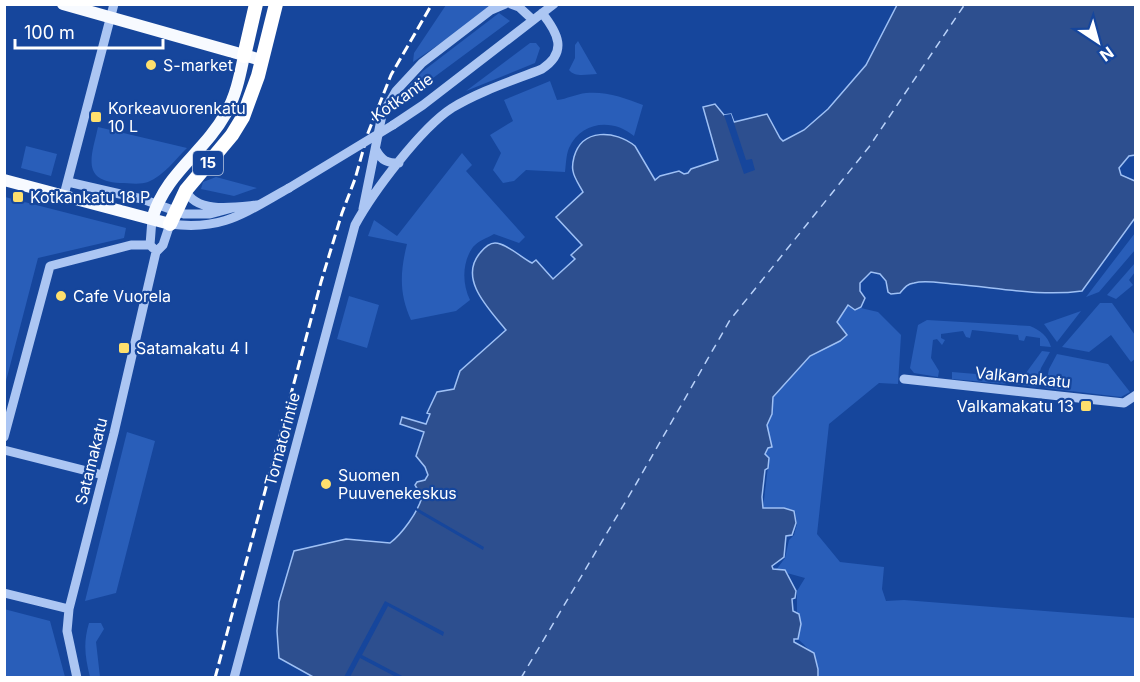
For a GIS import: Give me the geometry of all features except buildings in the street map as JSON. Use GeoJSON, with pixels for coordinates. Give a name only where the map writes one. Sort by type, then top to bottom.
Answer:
{"type":"FeatureCollection","features":[{"type":"Feature","properties":{"kind":"highway","name":"15"},"geometry":{"type":"LineString","coordinates":[[244,56],[256,4]]}},
{"type":"Feature","properties":{"kind":"highway","name":"15"},"geometry":{"type":"LineString","coordinates":[[172,217],[186,190],[232,135],[243,117],[255,87],[276,4]]}},
{"type":"Feature","properties":{"kind":"main road"},"geometry":{"type":"LineString","coordinates":[[63,4],[261,60]]}},
{"type":"Feature","properties":{"kind":"main road","name":"15"},"geometry":{"type":"LineString","coordinates":[[152,219],[156,204],[166,186],[212,134],[226,114],[244,56]]}},
{"type":"Feature","properties":{"kind":"main road","name":"Kotkantie"},"geometry":{"type":"LineString","coordinates":[[4,180],[152,219],[172,217]]}},
{"type":"Feature","properties":{"kind":"street"},"geometry":{"type":"LineString","coordinates":[[64,195],[114,4]]}},
{"type":"Feature","properties":{"kind":"street","name":"Tornatorintie"},"geometry":{"type":"LineString","coordinates":[[363,210],[382,115],[396,91],[422,63],[491,10],[505,4]]}},
{"type":"Feature","properties":{"kind":"street"},"geometry":{"type":"LineString","coordinates":[[511,4],[519,7],[532,20]]}},
{"type":"Feature","properties":{"kind":"street","name":"Kotkantie"},"geometry":{"type":"LineString","coordinates":[[68,182],[156,204],[172,217],[193,226],[219,224],[238,217],[289,188],[393,125],[423,105],[554,4]]}},
{"type":"Feature","properties":{"kind":"street","name":"Tornatorintie"},"geometry":{"type":"LineString","coordinates":[[234,678],[355,225],[363,210],[414,143],[438,119],[469,99],[552,63],[558,49],[557,36],[542,13]]}},
{"type":"Feature","properties":{"kind":"street"},"geometry":{"type":"LineString","coordinates":[[376,150],[381,159],[388,163],[399,163]]}},
{"type":"Feature","properties":{"kind":"street","name":"Kotkantie"},"geometry":{"type":"LineString","coordinates":[[186,190],[188,196],[198,204],[236,207]]}},
{"type":"Feature","properties":{"kind":"street","name":"Kotkantie"},"geometry":{"type":"LineString","coordinates":[[172,217],[184,214],[210,214],[260,204]]}},
{"type":"Feature","properties":{"kind":"street","name":"Satamakatu"},"geometry":{"type":"LineString","coordinates":[[153,248],[163,245],[172,217]]}},
{"type":"Feature","properties":{"kind":"street","name":"Satamakatu"},"geometry":{"type":"LineString","coordinates":[[77,678],[67,632],[69,609],[103,475],[153,248],[152,219]]}},
{"type":"Feature","properties":{"kind":"street"},"geometry":{"type":"LineString","coordinates":[[4,437],[50,266],[131,245],[153,248]]}},
{"type":"Feature","properties":{"kind":"street","name":"Valkamakatu"},"geometry":{"type":"LineString","coordinates":[[904,379],[1124,403],[1136,395]]}},
{"type":"Feature","properties":{"kind":"street"},"geometry":{"type":"LineString","coordinates":[[4,450],[103,475]]}},
{"type":"Feature","properties":{"kind":"street"},"geometry":{"type":"LineString","coordinates":[[4,593],[69,609]]}},
{"type":"Feature","properties":{"kind":"shaded area"},"geometry":{"type":"Polygon","coordinates":[[[446,5],[497,5],[413,62],[414,53],[446,5]]]}},
{"type":"Feature","properties":{"kind":"shaded area"},"geometry":{"type":"Polygon","coordinates":[[[897,5],[1135,5],[1135,155],[1129,156],[1119,168],[1121,175],[1135,181],[1135,218],[1082,291],[1050,293],[923,282],[910,284],[900,293],[891,294],[888,292],[886,281],[880,274],[871,272],[860,283],[860,291],[865,298],[861,307],[855,310],[848,305],[837,322],[847,335],[810,356],[773,397],[772,414],[767,425],[772,447],[768,448],[765,454],[769,458],[768,468],[765,470],[763,508],[784,508],[794,511],[796,523],[792,535],[786,536],[784,557],[772,566],[773,569],[785,570],[796,591],[795,598],[792,599],[793,611],[799,614],[801,624],[798,639],[794,639],[794,642],[814,653],[818,677],[315,678],[279,658],[277,631],[279,602],[294,551],[346,539],[390,543],[400,534],[413,516],[422,497],[415,485],[425,480],[428,475],[416,456],[424,432],[400,424],[402,417],[426,424],[430,414],[427,413],[437,392],[454,389],[460,371],[506,330],[478,293],[474,283],[472,273],[474,263],[480,253],[491,244],[499,244],[532,263],[536,260],[553,279],[575,259],[571,255],[582,245],[556,217],[583,192],[573,166],[574,157],[584,141],[600,135],[609,135],[627,141],[635,146],[655,180],[660,176],[679,171],[684,174],[688,173],[691,169],[718,160],[703,107],[715,104],[724,115],[731,114],[734,122],[767,114],[783,141],[804,130],[828,109],[866,65],[897,5]]]}},
{"type":"Feature","properties":{"kind":"shaded area"},"geometry":{"type":"Polygon","coordinates":[[[499,13],[510,21],[406,98],[403,92],[423,71],[499,13]]]}},
{"type":"Feature","properties":{"kind":"shaded area"},"geometry":{"type":"Polygon","coordinates":[[[578,41],[597,74],[578,75],[569,70],[575,58],[575,45],[578,41]]]}},
{"type":"Feature","properties":{"kind":"shaded area"},"geometry":{"type":"Polygon","coordinates":[[[530,43],[536,43],[540,48],[535,63],[466,91],[530,43]]]}},
{"type":"Feature","properties":{"kind":"shaded area"},"geometry":{"type":"Polygon","coordinates":[[[550,81],[557,100],[582,94],[601,93],[643,105],[634,136],[617,126],[598,125],[589,128],[574,139],[569,148],[565,172],[526,170],[514,181],[503,183],[493,170],[501,153],[490,135],[513,121],[504,100],[550,81]]]}},
{"type":"Feature","properties":{"kind":"shaded area"},"geometry":{"type":"Polygon","coordinates":[[[98,127],[187,148],[164,172],[148,182],[134,184],[107,181],[94,172],[92,165],[93,147],[98,127]]]}},
{"type":"Feature","properties":{"kind":"shaded area"},"geometry":{"type":"Polygon","coordinates":[[[26,146],[57,154],[51,176],[21,168],[26,146]]]}},
{"type":"Feature","properties":{"kind":"shaded area"},"geometry":{"type":"Polygon","coordinates":[[[462,153],[472,165],[466,171],[525,237],[519,243],[494,234],[477,243],[469,253],[465,266],[467,294],[470,300],[456,311],[411,320],[404,301],[402,283],[407,244],[368,236],[374,220],[397,236],[462,153]]]}},
{"type":"Feature","properties":{"kind":"shaded area"},"geometry":{"type":"Polygon","coordinates":[[[216,177],[257,188],[234,196],[201,189],[203,182],[216,177]]]}},
{"type":"Feature","properties":{"kind":"shaded area"},"geometry":{"type":"Polygon","coordinates":[[[5,197],[126,228],[124,238],[38,258],[5,385],[5,197]]]}},
{"type":"Feature","properties":{"kind":"shaded area"},"geometry":{"type":"Polygon","coordinates":[[[1135,233],[1135,250],[1099,292],[1086,297],[1135,233]]]}},
{"type":"Feature","properties":{"kind":"shaded area"},"geometry":{"type":"Polygon","coordinates":[[[1135,263],[1135,272],[1129,280],[1133,285],[1116,299],[1107,295],[1135,263]]]}},
{"type":"Feature","properties":{"kind":"shaded area"},"geometry":{"type":"Polygon","coordinates":[[[349,296],[379,305],[367,348],[337,339],[349,296]]]}},
{"type":"Feature","properties":{"kind":"shaded area"},"geometry":{"type":"Polygon","coordinates":[[[1100,303],[1112,303],[1135,335],[1135,359],[1131,362],[1111,335],[1089,352],[1062,347],[1100,303]]]}},
{"type":"Feature","properties":{"kind":"shaded area"},"geometry":{"type":"Polygon","coordinates":[[[848,305],[878,312],[901,335],[898,384],[879,383],[829,424],[817,534],[840,562],[884,567],[882,589],[886,601],[904,600],[1135,618],[1135,677],[819,677],[813,655],[797,638],[797,591],[805,578],[776,570],[785,558],[789,540],[794,535],[797,524],[795,511],[784,508],[763,508],[769,458],[765,455],[771,446],[767,425],[772,414],[773,397],[810,355],[840,341],[840,328],[837,322],[848,305]]]}},
{"type":"Feature","properties":{"kind":"shaded area"},"geometry":{"type":"Polygon","coordinates":[[[1081,311],[1057,342],[1044,324],[1081,311]]]}},
{"type":"Feature","properties":{"kind":"shaded area"},"geometry":{"type":"Polygon","coordinates":[[[927,320],[1030,326],[1048,339],[1051,347],[1040,346],[1040,338],[1026,336],[1024,341],[1019,340],[1018,335],[972,330],[970,338],[966,337],[963,331],[941,334],[941,338],[945,340],[942,345],[937,339],[933,340],[931,358],[939,371],[938,377],[914,373],[910,368],[918,325],[927,320]]]}},
{"type":"Feature","properties":{"kind":"shaded area"},"geometry":{"type":"Polygon","coordinates":[[[1042,351],[1050,352],[1041,368],[1036,387],[1013,384],[1013,377],[1023,377],[1042,351]]]}},
{"type":"Feature","properties":{"kind":"shaded area"},"geometry":{"type":"Polygon","coordinates":[[[1057,354],[1108,364],[1130,392],[1121,397],[1045,388],[1049,369],[1057,354]]]}},
{"type":"Feature","properties":{"kind":"shaded area"},"geometry":{"type":"Polygon","coordinates":[[[952,372],[1000,376],[1006,384],[952,379],[952,372]]]}},
{"type":"Feature","properties":{"kind":"shaded area"},"geometry":{"type":"Polygon","coordinates":[[[127,432],[155,441],[116,593],[85,601],[127,432]]]}},
{"type":"Feature","properties":{"kind":"shaded area"},"geometry":{"type":"Polygon","coordinates":[[[4,609],[50,621],[65,677],[5,677],[4,609]]]}},
{"type":"Feature","properties":{"kind":"shaded area"},"geometry":{"type":"Polygon","coordinates":[[[89,623],[101,623],[104,629],[96,642],[100,677],[90,677],[88,670],[85,644],[89,623]]]}},
{"type":"Feature","properties":{"kind":"pier"},"geometry":{"type":"Polygon","coordinates":[[[731,114],[746,160],[752,159],[755,170],[744,174],[724,115],[731,114]]]}},
{"type":"Feature","properties":{"kind":"pier"},"geometry":{"type":"Polygon","coordinates":[[[415,507],[484,547],[483,550],[421,514],[414,509],[415,507]]]}},
{"type":"Feature","properties":{"kind":"pier"},"geometry":{"type":"Polygon","coordinates":[[[385,601],[444,632],[443,636],[388,606],[362,655],[404,677],[396,677],[360,658],[350,677],[344,677],[385,601]]]}},
{"type":"Feature","properties":{"kind":"ferry route"},"geometry":{"type":"LineString","coordinates":[[521,678],[730,320],[869,147],[965,4]]}},
{"type":"Feature","properties":{"kind":"railway"},"geometry":{"type":"LineString","coordinates":[[215,678],[321,282],[342,213],[355,179],[368,133],[391,75],[432,4]]}},
{"type":"Feature","properties":{"kind":"place","name":"S-market"},"geometry":{"type":"Point","coordinates":[151,65]}},
{"type":"Feature","properties":{"kind":"place","name":"Korkeavuorenkatu 10 L"},"geometry":{"type":"Point","coordinates":[96,117]}},
{"type":"Feature","properties":{"kind":"place","name":"Kotkankatu 18 P"},"geometry":{"type":"Point","coordinates":[18,197]}},
{"type":"Feature","properties":{"kind":"place","name":"Cafe Vuorela"},"geometry":{"type":"Point","coordinates":[61,296]}},
{"type":"Feature","properties":{"kind":"place","name":"Satamakatu 4 I"},"geometry":{"type":"Point","coordinates":[124,348]}},
{"type":"Feature","properties":{"kind":"place","name":"Valkamakatu 13"},"geometry":{"type":"Point","coordinates":[1086,406]}},
{"type":"Feature","properties":{"kind":"place","name":"Suomen Puuvenekeskus"},"geometry":{"type":"Point","coordinates":[326,484]}}]}
